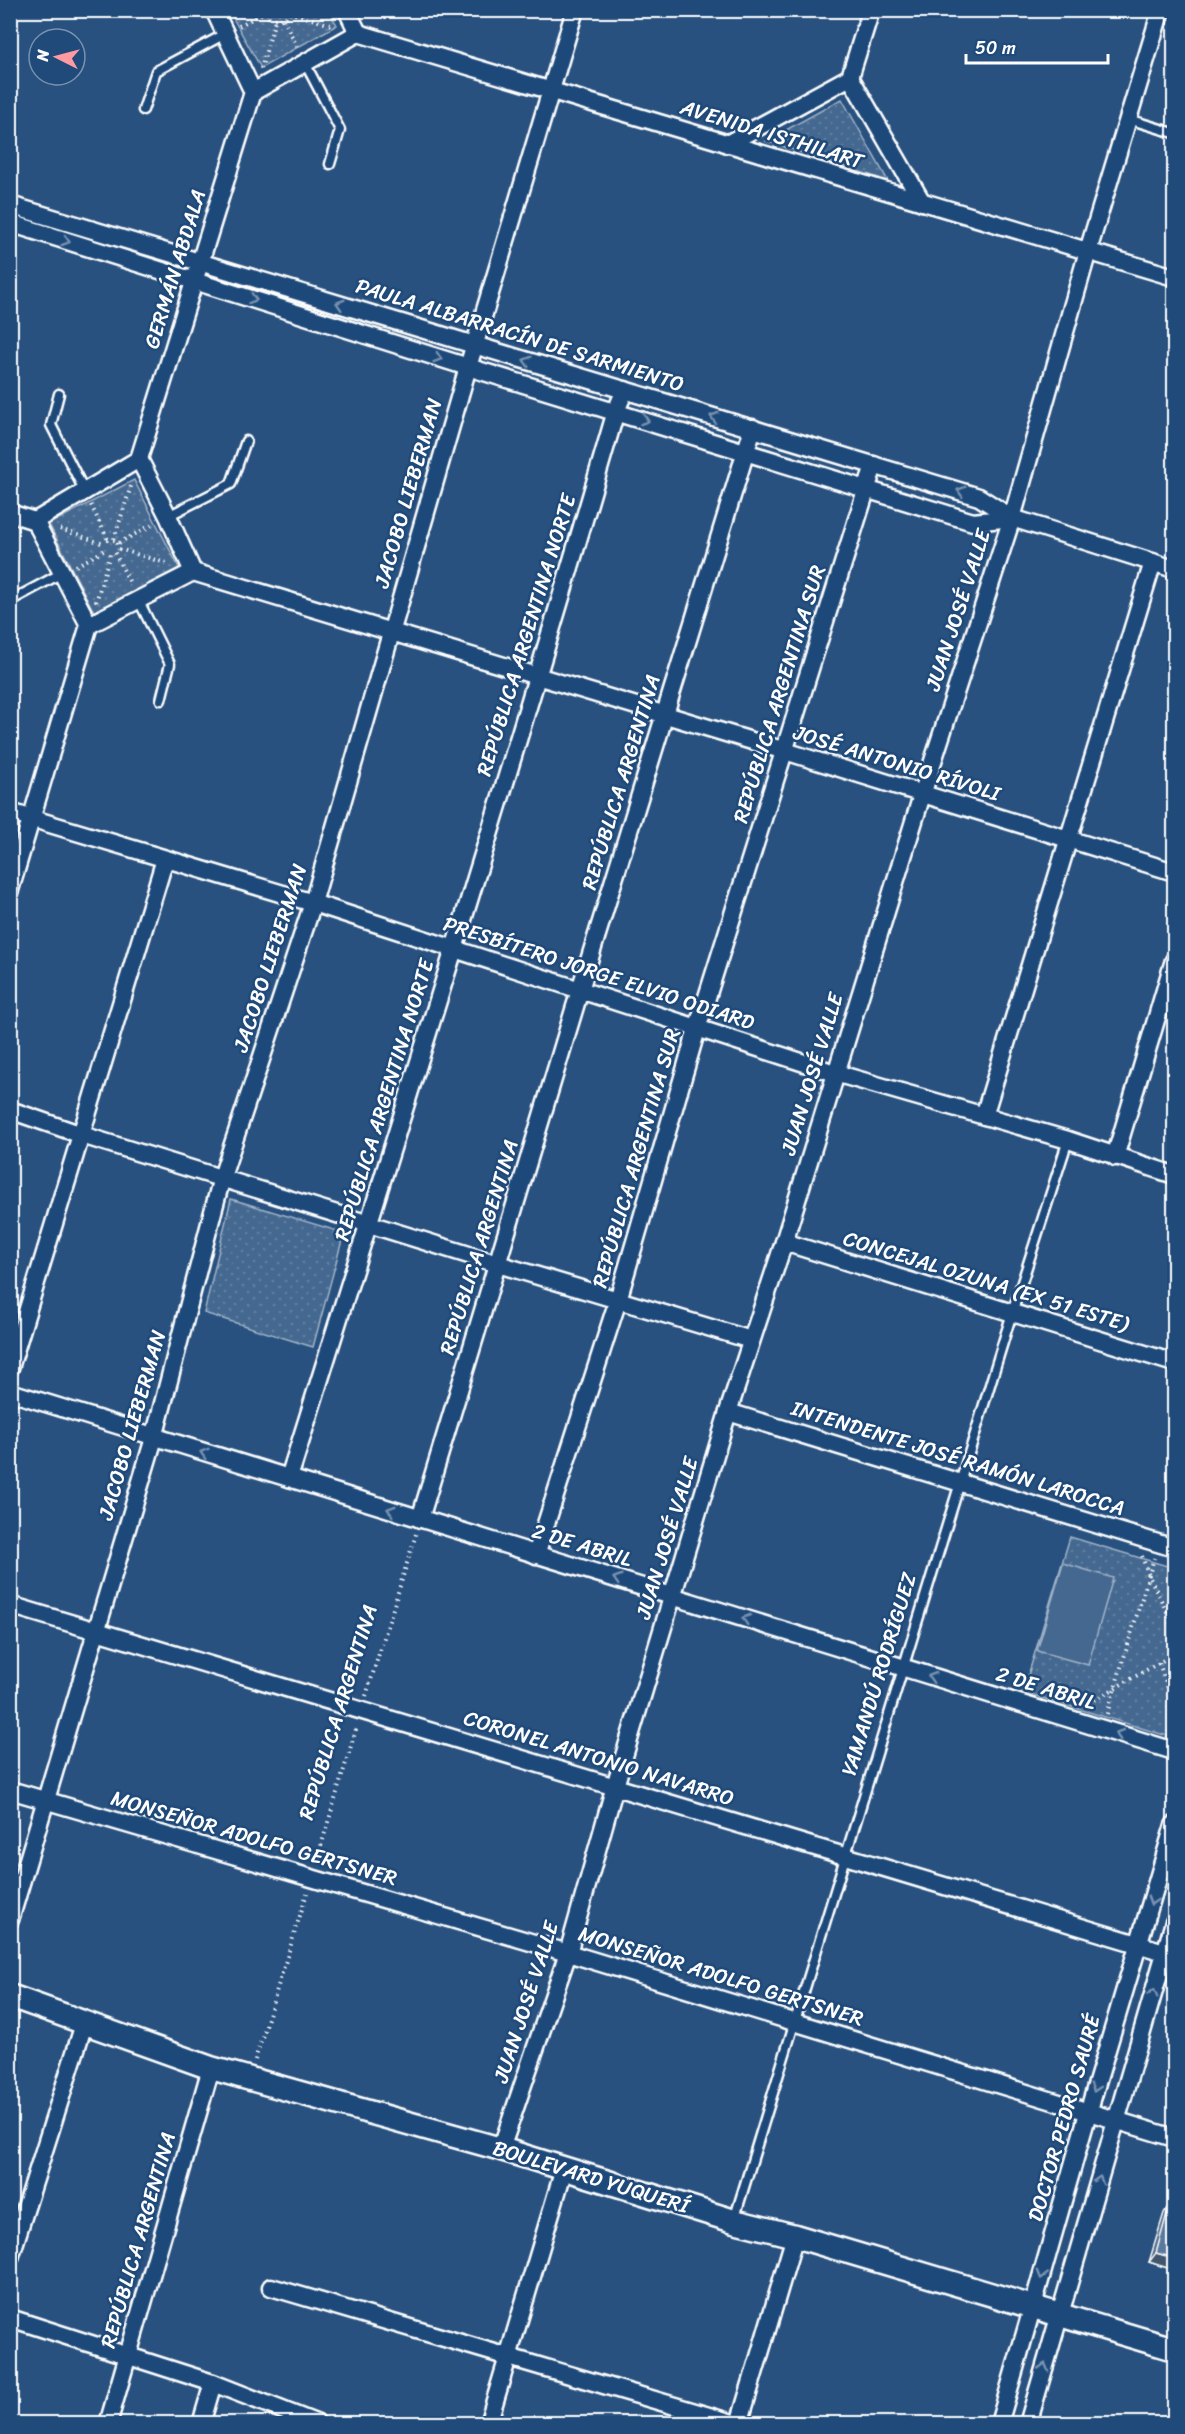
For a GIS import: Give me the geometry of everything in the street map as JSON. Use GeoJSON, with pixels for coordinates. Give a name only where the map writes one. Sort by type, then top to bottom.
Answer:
{"type":"FeatureCollection","features":[{"type":"Feature","properties":{"kind":"street"},"geometry":{"type":"LineString","coordinates":[[214,10],[254,92],[358,33],[347,10]]}},
{"type":"Feature","properties":{"kind":"street","name":"JACOBO LIEBERMAN"},"geometry":{"type":"LineString","coordinates":[[10,1920],[154,1438],[222,1178],[313,903],[468,367],[575,10]]}},
{"type":"Feature","properties":{"kind":"street"},"geometry":{"type":"LineString","coordinates":[[727,144],[850,77],[872,10]]}},
{"type":"Feature","properties":{"kind":"street","name":"JUAN JOSÉ VALLE"},"geometry":{"type":"LineString","coordinates":[[501,2149],[568,1953],[615,1786],[751,1340],[784,1242],[921,795],[1012,518],[1088,251],[1161,10]]}},
{"type":"Feature","properties":{"kind":"street","name":"AVENIDA ISTHILART"},"geometry":{"type":"LineString","coordinates":[[358,33],[1174,278]]}},
{"type":"Feature","properties":{"kind":"street"},"geometry":{"type":"LineString","coordinates":[[850,77],[922,202]]}},
{"type":"Feature","properties":{"kind":"street","name":"GERMÁN ABDALA"},"geometry":{"type":"LineString","coordinates":[[139,459],[254,92]]}},
{"type":"Feature","properties":{"kind":"street","name":"PAULA ALBARRACÍN DE SARMIENTO"},"geometry":{"type":"LineString","coordinates":[[10,205],[979,497],[1012,518],[1174,569]]}},
{"type":"Feature","properties":{"kind":"street","name":"PAULA ALBARRACÍN DE SARMIENTO"},"geometry":{"type":"LineString","coordinates":[[10,223],[468,367],[974,522],[1012,518]]}},
{"type":"Feature","properties":{"kind":"street","name":"REPÚBLICA ARGENTINA NORTE"},"geometry":{"type":"LineString","coordinates":[[289,1478],[455,949],[538,678],[616,411],[625,390]]}},
{"type":"Feature","properties":{"kind":"street","name":"REPÚBLICA ARGENTINA"},"geometry":{"type":"LineString","coordinates":[[420,1519],[753,428]]}},
{"type":"Feature","properties":{"kind":"street"},"geometry":{"type":"LineString","coordinates":[[35,521],[139,459],[193,572],[89,625]]}},
{"type":"Feature","properties":{"kind":"street","name":"REPÚBLICA ARGENTINA SUR"},"geometry":{"type":"LineString","coordinates":[[536,1555],[618,1300],[697,1029],[874,465]]}},
{"type":"Feature","properties":{"kind":"street"},"geometry":{"type":"LineString","coordinates":[[10,513],[35,521],[89,625],[10,890]]}},
{"type":"Feature","properties":{"kind":"street"},"geometry":{"type":"LineString","coordinates":[[984,1116],[1153,562]]}},
{"type":"Feature","properties":{"kind":"street","name":"JOSÉ ANTONIO RÍVOLI"},"geometry":{"type":"LineString","coordinates":[[193,572],[785,751],[1174,872]]}},
{"type":"Feature","properties":{"kind":"street","name":"PRESBÍTERO JORGE ELVIO ODIARD"},"geometry":{"type":"LineString","coordinates":[[10,812],[313,903],[835,1073],[1068,1140],[1115,1157],[1174,1174]]}},
{"type":"Feature","properties":{"kind":"street"},"geometry":{"type":"LineString","coordinates":[[10,1368],[165,859]]}},
{"type":"Feature","properties":{"kind":"street"},"geometry":{"type":"LineString","coordinates":[[1115,1157],[1174,960]]}},
{"type":"Feature","properties":{"kind":"street"},"geometry":{"type":"LineString","coordinates":[[10,1110],[82,1135],[751,1340]]}},
{"type":"Feature","properties":{"kind":"street","name":"CONCEJAL OZUNA (EX 51 ESTE)"},"geometry":{"type":"LineString","coordinates":[[784,1242],[1174,1363]]}},
{"type":"Feature","properties":{"kind":"street","name":"2 DE ABRIL"},"geometry":{"type":"LineString","coordinates":[[10,1392],[1174,1751]]}},
{"type":"Feature","properties":{"kind":"street","name":"INTENDENTE JOSÉ RAMÓN LAROCCA"},"geometry":{"type":"LineString","coordinates":[[729,1412],[1167,1545]]}},
{"type":"Feature","properties":{"kind":"street","name":"CORONEL ANTONIO NAVARRO"},"geometry":{"type":"LineString","coordinates":[[10,1605],[1170,1953]]}},
{"type":"Feature","properties":{"kind":"street","name":"MONSEÑOR ADOLFO GERTSNER"},"geometry":{"type":"LineString","coordinates":[[10,1790],[568,1953],[1174,2138]]}},
{"type":"Feature","properties":{"kind":"street","name":"DOCTOR PEDRO SAURÉ"},"geometry":{"type":"LineString","coordinates":[[999,2424],[1174,1825]]}},
{"type":"Feature","properties":{"kind":"street"},"geometry":{"type":"LineString","coordinates":[[1028,2424],[1116,2121],[1170,1953],[1174,1922]]}},
{"type":"Feature","properties":{"kind":"street","name":"BOULEVARD YUQUERÍ"},"geometry":{"type":"LineString","coordinates":[[10,1996],[211,2068],[501,2149],[734,2221],[795,2236],[1174,2349]]}},
{"type":"Feature","properties":{"kind":"street"},"geometry":{"type":"LineString","coordinates":[[10,2258],[84,2024]]}},
{"type":"Feature","properties":{"kind":"street","name":"REPÚBLICA ARGENTINA"},"geometry":{"type":"LineString","coordinates":[[108,2424],[211,2068]]}},
{"type":"Feature","properties":{"kind":"street"},"geometry":{"type":"LineString","coordinates":[[488,2424],[564,2169]]}},
{"type":"Feature","properties":{"kind":"street"},"geometry":{"type":"LineString","coordinates":[[270,2287],[737,2424],[795,2236]]}},
{"type":"Feature","properties":{"kind":"street"},"geometry":{"type":"LineString","coordinates":[[10,2318],[213,2383],[318,2424]]}},
{"type":"Feature","properties":{"kind":"street"},"geometry":{"type":"LineString","coordinates":[[201,2424],[213,2383]]}},
{"type":"Feature","properties":{"kind":"lane"},"geometry":{"type":"LineString","coordinates":[[143,110],[156,71],[225,33]]}},
{"type":"Feature","properties":{"kind":"lane"},"geometry":{"type":"LineString","coordinates":[[305,63],[340,130],[330,164]]}},
{"type":"Feature","properties":{"kind":"lane"},"geometry":{"type":"LineString","coordinates":[[1128,119],[1174,133]]}},
{"type":"Feature","properties":{"kind":"lane"},"geometry":{"type":"LineString","coordinates":[[59,394],[51,425],[85,492]]}},
{"type":"Feature","properties":{"kind":"lane"},"geometry":{"type":"LineString","coordinates":[[168,516],[231,483],[246,441]]}},
{"type":"Feature","properties":{"kind":"lane"},"geometry":{"type":"LineString","coordinates":[[10,601],[62,573]]}},
{"type":"Feature","properties":{"kind":"lane"},"geometry":{"type":"LineString","coordinates":[[138,599],[170,664],[160,700]]}},
{"type":"Feature","properties":{"kind":"lane","name":"YAMANDÚ RODRÍGUEZ"},"geometry":{"type":"LineString","coordinates":[[734,2221],[797,2023],[1012,1313],[1068,1140]]}},
{"type":"Feature","properties":{"kind":"path"},"geometry":{"type":"LineString","coordinates":[[225,33],[266,11],[269,17],[275,20],[283,19],[289,11],[358,33]]}},
{"type":"Feature","properties":{"kind":"path"},"geometry":{"type":"LineString","coordinates":[[283,19],[305,63]]}},
{"type":"Feature","properties":{"kind":"path"},"geometry":{"type":"LineString","coordinates":[[254,92],[275,20]]}},
{"type":"Feature","properties":{"kind":"path"},"geometry":{"type":"LineString","coordinates":[[114,539],[139,459]]}},
{"type":"Feature","properties":{"kind":"path"},"geometry":{"type":"LineString","coordinates":[[85,492],[108,540]]}},
{"type":"Feature","properties":{"kind":"path"},"geometry":{"type":"LineString","coordinates":[[119,543],[168,516]]}},
{"type":"Feature","properties":{"kind":"path"},"geometry":{"type":"LineString","coordinates":[[35,521],[104,544]]}},
{"type":"Feature","properties":{"kind":"path"},"geometry":{"type":"LineString","coordinates":[[104,544],[114,539],[119,543]]}},
{"type":"Feature","properties":{"kind":"path"},"geometry":{"type":"LineString","coordinates":[[119,543],[119,549]]}},
{"type":"Feature","properties":{"kind":"path"},"geometry":{"type":"LineString","coordinates":[[104,544],[105,550]]}},
{"type":"Feature","properties":{"kind":"path"},"geometry":{"type":"LineString","coordinates":[[119,549],[193,572]]}},
{"type":"Feature","properties":{"kind":"path"},"geometry":{"type":"LineString","coordinates":[[89,625],[112,554],[119,549]]}},
{"type":"Feature","properties":{"kind":"path"},"geometry":{"type":"LineString","coordinates":[[62,573],[105,550]]}},
{"type":"Feature","properties":{"kind":"path"},"geometry":{"type":"LineString","coordinates":[[105,550],[112,554],[138,599]]}},
{"type":"Feature","properties":{"kind":"path","name":"REPÚBLICA ARGENTINA"},"geometry":{"type":"LineString","coordinates":[[249,2079],[420,1519]]}},
{"type":"Feature","properties":{"kind":"path"},"geometry":{"type":"LineString","coordinates":[[1136,1536],[1149,1576],[1173,1619],[1174,1626]]}},
{"type":"Feature","properties":{"kind":"path"},"geometry":{"type":"LineString","coordinates":[[1103,1729],[1149,1576],[1167,1545]]}},
{"type":"Feature","properties":{"kind":"path"},"geometry":{"type":"LineString","coordinates":[[1062,1717],[1115,1690],[1174,1654]]}},
{"type":"Feature","properties":{"kind":"path"},"geometry":{"type":"LineString","coordinates":[[1159,1663],[1174,1705]]}},
{"type":"Feature","properties":{"kind":"shaded area"},"geometry":{"type":"Polygon","coordinates":[[[229,11],[329,11],[337,25],[261,68],[229,11]]]}},
{"type":"Feature","properties":{"kind":"shaded area"},"geometry":{"type":"Polygon","coordinates":[[[842,99],[888,181],[766,141],[842,99]]]}},
{"type":"Feature","properties":{"kind":"shaded area"},"geometry":{"type":"Polygon","coordinates":[[[134,480],[179,568],[94,612],[49,524],[134,480]]]}},
{"type":"Feature","properties":{"kind":"shaded area"},"geometry":{"type":"Polygon","coordinates":[[[231,1199],[344,1233],[313,1347],[204,1313],[231,1199]]]}},
{"type":"Feature","properties":{"kind":"shaded area"},"geometry":{"type":"Polygon","coordinates":[[[1070,1537],[1174,1568],[1174,1738],[1023,1692],[1070,1537]]]}},
{"type":"Feature","properties":{"kind":"shaded area"},"geometry":{"type":"Polygon","coordinates":[[[1063,1563],[1113,1578],[1088,1665],[1037,1651],[1063,1563]]]}},
{"type":"Feature","properties":{"kind":"building"},"geometry":{"type":"Polygon","coordinates":[[[1170,2203],[1174,2205],[1174,2258],[1156,2253],[1170,2203]]]}}]}
